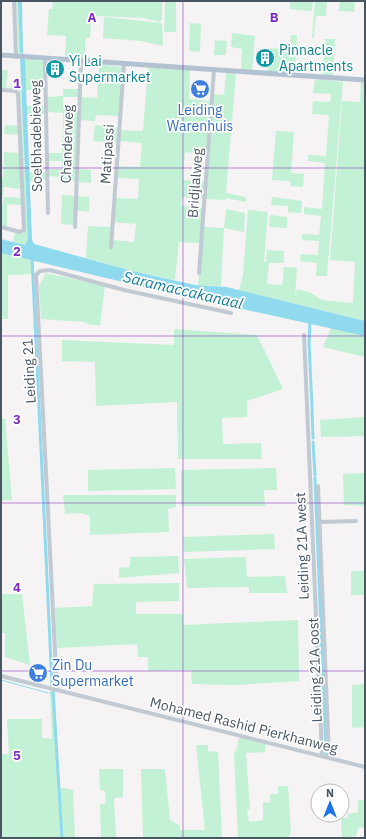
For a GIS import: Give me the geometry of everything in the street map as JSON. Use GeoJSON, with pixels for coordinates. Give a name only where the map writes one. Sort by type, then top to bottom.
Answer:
{"type":"FeatureCollection","features":[{"type":"Feature","properties":{"kind":"main road"},"geometry":{"type":"LineString","coordinates":[[1,55],[365,80]]}},
{"type":"Feature","properties":{"kind":"street"},"geometry":{"type":"LineString","coordinates":[[14,1],[20,57]]}},
{"type":"Feature","properties":{"kind":"street","name":"Soelbhadebieweg"},"geometry":{"type":"LineString","coordinates":[[45,59],[48,213]]}},
{"type":"Feature","properties":{"kind":"street","name":"Chanderweg"},"geometry":{"type":"LineString","coordinates":[[74,227],[81,61]]}},
{"type":"Feature","properties":{"kind":"street","name":"Matipassi"},"geometry":{"type":"LineString","coordinates":[[111,247],[124,64]]}},
{"type":"Feature","properties":{"kind":"street","name":"Bridjlalweg"},"geometry":{"type":"LineString","coordinates":[[199,273],[214,70]]}},
{"type":"Feature","properties":{"kind":"street"},"geometry":{"type":"LineString","coordinates":[[1,90],[16,91],[18,94],[24,230],[20,232],[1,227]]}},
{"type":"Feature","properties":{"kind":"street","name":"Leiding 21"},"geometry":{"type":"LineString","coordinates":[[57,690],[36,275],[43,270],[50,270],[124,290],[231,313]]}},
{"type":"Feature","properties":{"kind":"street","name":"Leiding 21A west"},"geometry":{"type":"LineString","coordinates":[[304,335],[322,756]]}},
{"type":"Feature","properties":{"kind":"street","name":"Leiding 21A oost"},"geometry":{"type":"LineString","coordinates":[[318,486],[329,758]]}},
{"type":"Feature","properties":{"kind":"street"},"geometry":{"type":"LineString","coordinates":[[319,522],[356,521]]}},
{"type":"Feature","properties":{"kind":"street","name":"Mohamed Rashid Pierkhanweg"},"geometry":{"type":"LineString","coordinates":[[1,676],[365,767]]}},
{"type":"Feature","properties":{"kind":"green space"},"geometry":{"type":"Polygon","coordinates":[[[16,1],[18,1],[21,55],[18,53],[16,1]]]}},
{"type":"Feature","properties":{"kind":"green space"},"geometry":{"type":"Polygon","coordinates":[[[53,1],[162,1],[162,19],[160,22],[143,18],[97,16],[95,23],[91,23],[90,38],[86,38],[84,59],[65,58],[66,36],[47,35],[49,9],[52,9],[53,1]]]}},
{"type":"Feature","properties":{"kind":"green space"},"geometry":{"type":"Polygon","coordinates":[[[165,1],[176,1],[176,32],[164,32],[165,1]]]}},
{"type":"Feature","properties":{"kind":"green space"},"geometry":{"type":"Polygon","coordinates":[[[290,1],[313,1],[312,11],[290,9],[290,1]]]}},
{"type":"Feature","properties":{"kind":"green space"},"geometry":{"type":"Polygon","coordinates":[[[315,1],[327,1],[326,16],[316,16],[314,38],[312,38],[315,1]]]}},
{"type":"Feature","properties":{"kind":"green space"},"geometry":{"type":"Polygon","coordinates":[[[340,1],[355,1],[354,12],[339,11],[340,1]]]}},
{"type":"Feature","properties":{"kind":"green space"},"geometry":{"type":"Polygon","coordinates":[[[104,17],[162,23],[163,46],[141,41],[103,38],[104,17]]]}},
{"type":"Feature","properties":{"kind":"green space"},"geometry":{"type":"Polygon","coordinates":[[[190,23],[201,24],[200,52],[189,51],[190,23]]]}},
{"type":"Feature","properties":{"kind":"green space"},"geometry":{"type":"Polygon","coordinates":[[[232,33],[255,36],[252,71],[241,70],[242,49],[231,47],[232,33]]]}},
{"type":"Feature","properties":{"kind":"green space"},"geometry":{"type":"Polygon","coordinates":[[[291,35],[297,35],[295,74],[282,73],[283,50],[290,50],[291,35]]]}},
{"type":"Feature","properties":{"kind":"green space"},"geometry":{"type":"Polygon","coordinates":[[[325,39],[335,39],[333,77],[322,76],[325,39]]]}},
{"type":"Feature","properties":{"kind":"green space"},"geometry":{"type":"Polygon","coordinates":[[[215,40],[227,41],[226,55],[214,55],[215,40]]]}},
{"type":"Feature","properties":{"kind":"green space"},"geometry":{"type":"Polygon","coordinates":[[[270,48],[282,49],[281,73],[268,72],[270,48]]]}},
{"type":"Feature","properties":{"kind":"green space"},"geometry":{"type":"Polygon","coordinates":[[[24,59],[44,61],[45,90],[25,90],[24,59]]]}},
{"type":"Feature","properties":{"kind":"green space"},"geometry":{"type":"Polygon","coordinates":[[[99,64],[122,67],[119,116],[96,115],[95,121],[80,120],[81,97],[97,98],[99,64]]]}},
{"type":"Feature","properties":{"kind":"green space"},"geometry":{"type":"Polygon","coordinates":[[[148,67],[190,70],[189,99],[211,101],[207,154],[185,152],[183,180],[205,182],[204,199],[182,197],[181,206],[203,208],[200,243],[179,242],[175,280],[132,271],[86,258],[88,226],[111,227],[112,240],[134,242],[136,224],[113,222],[115,198],[138,199],[139,179],[117,178],[118,166],[140,167],[142,143],[119,141],[120,130],[143,131],[148,67]]]}},
{"type":"Feature","properties":{"kind":"green space"},"geometry":{"type":"Polygon","coordinates":[[[1,70],[8,70],[6,89],[1,89],[1,70]]]}},
{"type":"Feature","properties":{"kind":"green space"},"geometry":{"type":"Polygon","coordinates":[[[226,73],[236,74],[226,193],[246,197],[246,202],[226,198],[226,200],[205,199],[213,94],[224,95],[226,73]]]}},
{"type":"Feature","properties":{"kind":"green space"},"geometry":{"type":"Polygon","coordinates":[[[315,80],[343,82],[327,276],[316,276],[317,263],[300,261],[301,254],[318,255],[319,241],[302,240],[302,234],[319,235],[321,216],[304,214],[304,207],[322,209],[325,163],[308,161],[308,155],[326,156],[329,115],[312,114],[313,101],[330,102],[331,94],[313,93],[315,80]]]}},
{"type":"Feature","properties":{"kind":"green space"},"geometry":{"type":"Polygon","coordinates":[[[361,82],[365,82],[365,321],[239,290],[243,275],[248,210],[268,212],[264,262],[266,262],[267,250],[284,251],[284,263],[269,263],[267,284],[282,285],[284,267],[297,268],[295,295],[297,289],[311,293],[322,300],[353,303],[355,262],[330,260],[342,101],[360,102],[361,82]]]}},
{"type":"Feature","properties":{"kind":"green space"},"geometry":{"type":"Polygon","coordinates":[[[10,87],[21,88],[28,239],[25,245],[13,242],[15,232],[23,233],[25,231],[19,90],[10,89],[10,87]]]}},
{"type":"Feature","properties":{"kind":"green space"},"geometry":{"type":"Polygon","coordinates":[[[63,89],[79,89],[79,97],[63,97],[63,108],[78,110],[75,181],[62,180],[62,177],[48,176],[48,169],[62,169],[62,161],[48,161],[48,153],[62,153],[63,113],[48,112],[47,97],[63,96],[63,89]]]}},
{"type":"Feature","properties":{"kind":"green space"},"geometry":{"type":"Polygon","coordinates":[[[26,106],[45,106],[45,114],[26,114],[26,106]]]}},
{"type":"Feature","properties":{"kind":"green space"},"geometry":{"type":"Polygon","coordinates":[[[5,125],[18,126],[18,135],[4,134],[5,125]]]}},
{"type":"Feature","properties":{"kind":"green space"},"geometry":{"type":"Polygon","coordinates":[[[95,125],[118,127],[117,143],[93,141],[95,125]]]}},
{"type":"Feature","properties":{"kind":"green space"},"geometry":{"type":"Polygon","coordinates":[[[276,131],[294,132],[291,173],[304,174],[303,187],[290,186],[290,181],[272,180],[276,131]]]}},
{"type":"Feature","properties":{"kind":"green space"},"geometry":{"type":"Polygon","coordinates":[[[4,152],[19,153],[21,189],[4,187],[3,196],[1,196],[1,178],[3,178],[4,152]]]}},
{"type":"Feature","properties":{"kind":"green space"},"geometry":{"type":"Polygon","coordinates":[[[78,169],[91,170],[91,183],[77,182],[78,169]]]}},
{"type":"Feature","properties":{"kind":"green space"},"geometry":{"type":"Polygon","coordinates":[[[29,172],[46,172],[46,180],[29,181],[29,172]]]}},
{"type":"Feature","properties":{"kind":"green space"},"geometry":{"type":"Polygon","coordinates":[[[62,195],[75,196],[74,225],[61,224],[62,195]]]}},
{"type":"Feature","properties":{"kind":"green space"},"geometry":{"type":"Polygon","coordinates":[[[77,196],[89,197],[89,212],[76,210],[77,196]]]}},
{"type":"Feature","properties":{"kind":"green space"},"geometry":{"type":"Polygon","coordinates":[[[4,197],[21,198],[21,205],[7,204],[7,227],[1,226],[1,204],[3,204],[4,197]]]}},
{"type":"Feature","properties":{"kind":"green space"},"geometry":{"type":"Polygon","coordinates":[[[272,197],[302,201],[301,213],[288,212],[288,206],[271,205],[272,197]]]}},
{"type":"Feature","properties":{"kind":"green space"},"geometry":{"type":"Polygon","coordinates":[[[226,209],[245,213],[244,232],[224,228],[226,209]]]}},
{"type":"Feature","properties":{"kind":"green space"},"geometry":{"type":"Polygon","coordinates":[[[270,215],[287,217],[287,228],[269,227],[270,215]]]}},
{"type":"Feature","properties":{"kind":"green space"},"geometry":{"type":"Polygon","coordinates":[[[203,227],[224,228],[221,286],[198,285],[203,227]]]}},
{"type":"Feature","properties":{"kind":"green space"},"geometry":{"type":"Polygon","coordinates":[[[1,253],[32,261],[33,274],[8,275],[8,319],[1,319],[1,253]]]}},
{"type":"Feature","properties":{"kind":"green space"},"geometry":{"type":"Polygon","coordinates":[[[46,273],[105,286],[100,325],[91,325],[84,322],[41,319],[39,286],[46,273]]]}},
{"type":"Feature","properties":{"kind":"green space"},"geometry":{"type":"Polygon","coordinates":[[[331,328],[365,336],[365,357],[323,347],[331,328]]]}},
{"type":"Feature","properties":{"kind":"green space"},"geometry":{"type":"Polygon","coordinates":[[[174,329],[257,335],[283,389],[247,401],[247,417],[222,418],[223,444],[261,443],[262,459],[178,459],[177,402],[96,406],[95,362],[62,361],[62,340],[174,345],[174,329]]]}},
{"type":"Feature","properties":{"kind":"green space"},"geometry":{"type":"Polygon","coordinates":[[[365,417],[365,436],[321,437],[320,420],[365,417]]]}},
{"type":"Feature","properties":{"kind":"green space"},"geometry":{"type":"Polygon","coordinates":[[[1,419],[5,419],[12,500],[1,500],[1,419]]]}},
{"type":"Feature","properties":{"kind":"green space"},"geometry":{"type":"Polygon","coordinates":[[[175,468],[176,489],[88,491],[88,470],[175,468]]]}},
{"type":"Feature","properties":{"kind":"green space"},"geometry":{"type":"Polygon","coordinates":[[[276,468],[277,490],[264,490],[265,506],[181,506],[181,470],[276,468]]]}},
{"type":"Feature","properties":{"kind":"green space"},"geometry":{"type":"Polygon","coordinates":[[[365,473],[365,506],[344,505],[343,474],[365,473]]]}},
{"type":"Feature","properties":{"kind":"green space"},"geometry":{"type":"Polygon","coordinates":[[[63,495],[176,495],[176,507],[168,509],[169,532],[90,535],[90,516],[82,513],[65,514],[63,495]]]}},
{"type":"Feature","properties":{"kind":"green space"},"geometry":{"type":"Polygon","coordinates":[[[274,534],[275,549],[184,552],[183,537],[274,534]]]}},
{"type":"Feature","properties":{"kind":"green space"},"geometry":{"type":"Polygon","coordinates":[[[178,556],[179,573],[119,578],[119,568],[130,567],[130,557],[178,556]]]}},
{"type":"Feature","properties":{"kind":"green space"},"geometry":{"type":"Polygon","coordinates":[[[246,557],[247,577],[285,576],[287,593],[249,593],[249,587],[187,588],[184,559],[246,557]]]}},
{"type":"Feature","properties":{"kind":"green space"},"geometry":{"type":"Polygon","coordinates":[[[351,571],[365,571],[365,595],[351,595],[351,571]]]}},
{"type":"Feature","properties":{"kind":"green space"},"geometry":{"type":"Polygon","coordinates":[[[179,583],[179,601],[136,602],[136,614],[183,614],[183,625],[298,620],[299,681],[235,685],[192,684],[191,670],[148,671],[148,657],[138,657],[137,644],[57,648],[55,608],[92,606],[94,584],[179,583]]]}},
{"type":"Feature","properties":{"kind":"green space"},"geometry":{"type":"Polygon","coordinates":[[[1,594],[22,594],[30,665],[5,657],[5,633],[1,633],[1,594]]]}},
{"type":"Feature","properties":{"kind":"green space"},"geometry":{"type":"Polygon","coordinates":[[[365,684],[365,727],[352,728],[352,685],[365,684]]]}},
{"type":"Feature","properties":{"kind":"green space"},"geometry":{"type":"Polygon","coordinates":[[[50,691],[55,691],[59,787],[73,790],[75,838],[1,838],[1,754],[9,754],[7,719],[42,719],[42,738],[52,739],[50,691]]]}},
{"type":"Feature","properties":{"kind":"green space"},"geometry":{"type":"Polygon","coordinates":[[[239,738],[266,743],[265,752],[246,753],[250,809],[247,809],[249,822],[263,820],[263,802],[270,803],[270,794],[278,794],[278,786],[288,786],[291,832],[288,838],[238,838],[234,753],[237,748],[239,738]]]}},
{"type":"Feature","properties":{"kind":"green space"},"geometry":{"type":"Polygon","coordinates":[[[196,745],[208,745],[208,751],[218,752],[222,838],[143,838],[141,769],[165,769],[170,820],[179,825],[180,830],[205,830],[196,745]]]}},
{"type":"Feature","properties":{"kind":"green space"},"geometry":{"type":"Polygon","coordinates":[[[99,769],[123,769],[123,797],[114,798],[116,838],[101,838],[100,804],[106,803],[105,791],[100,790],[99,769]]]}},
{"type":"Feature","properties":{"kind":"green space"},"geometry":{"type":"Polygon","coordinates":[[[358,800],[365,800],[365,830],[363,827],[358,828],[356,836],[342,838],[341,823],[350,823],[350,814],[358,812],[358,800]]]}},
{"type":"Feature","properties":{"kind":"water"},"geometry":{"type":"Polygon","coordinates":[[[18,1],[22,1],[23,55],[20,52],[18,1]]]}},
{"type":"Feature","properties":{"kind":"water","name":"Saramaccakanaal"},"geometry":{"type":"Polygon","coordinates":[[[20,58],[25,60],[32,240],[34,244],[132,271],[195,285],[227,287],[365,321],[365,336],[161,291],[1,253],[1,239],[25,245],[28,239],[20,58]]]}},
{"type":"Feature","properties":{"kind":"waterway"},"geometry":{"type":"LineString","coordinates":[[32,257],[52,685]]}},
{"type":"Feature","properties":{"kind":"waterway"},"geometry":{"type":"LineString","coordinates":[[310,320],[309,343],[312,408]]}},
{"type":"Feature","properties":{"kind":"waterway"},"geometry":{"type":"LineString","coordinates":[[312,410],[313,438]]}},
{"type":"Feature","properties":{"kind":"waterway"},"geometry":{"type":"LineString","coordinates":[[313,442],[315,475]]}},
{"type":"Feature","properties":{"kind":"waterway"},"geometry":{"type":"LineString","coordinates":[[315,478],[326,754]]}},
{"type":"Feature","properties":{"kind":"waterway"},"geometry":{"type":"LineString","coordinates":[[1,680],[48,693]]}},
{"type":"Feature","properties":{"kind":"waterway"},"geometry":{"type":"LineString","coordinates":[[53,692],[62,838]]}},
{"type":"Feature","properties":{"kind":"place","name":"Pinnacle Apartments"},"geometry":{"type":"Point","coordinates":[265,58]}},
{"type":"Feature","properties":{"kind":"place","name":"Yi Lai Supermarket"},"geometry":{"type":"Point","coordinates":[55,69]}},
{"type":"Feature","properties":{"kind":"place","name":"Leiding Warenhuis"},"geometry":{"type":"Point","coordinates":[200,89]}},
{"type":"Feature","properties":{"kind":"place","name":"Zin Du Supermarket"},"geometry":{"type":"Point","coordinates":[38,673]}}]}
